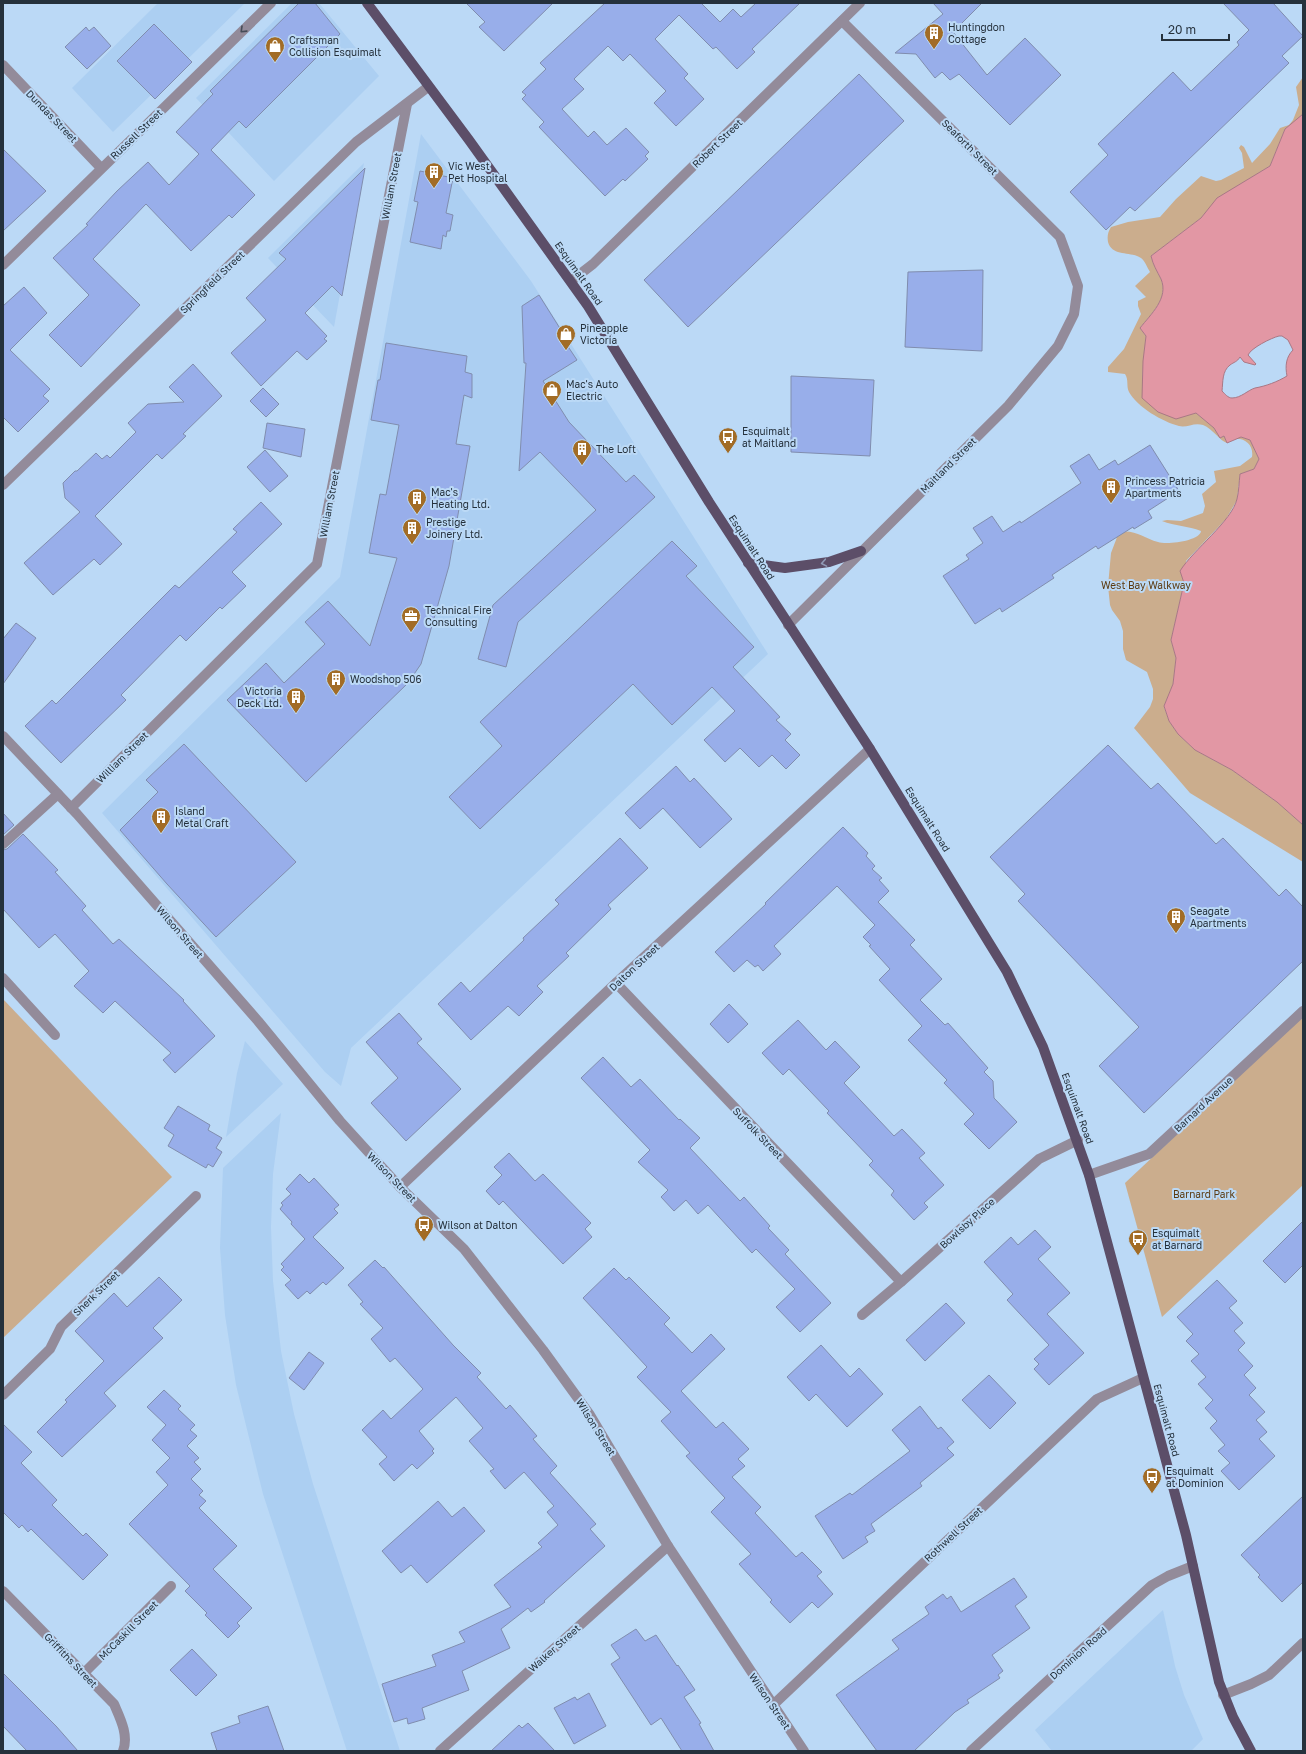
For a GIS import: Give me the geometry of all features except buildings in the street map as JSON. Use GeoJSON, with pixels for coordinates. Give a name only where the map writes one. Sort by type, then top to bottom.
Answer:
{"type":"FeatureCollection","features":[{"type":"Feature","properties":{"kind":"main road","name":"Esquimalt Road"},"geometry":{"type":"LineString","coordinates":[[367,3],[571,281],[748,563],[870,749],[1007,972],[1043,1047],[1078,1140],[1089,1175],[1186,1535],[1213,1658],[1224,1695],[1238,1729],[1251,1751]]}},
{"type":"Feature","properties":{"kind":"main road"},"geometry":{"type":"LineString","coordinates":[[748,563],[785,568],[829,562],[862,551]]}},
{"type":"Feature","properties":{"kind":"street","name":"Russell Street"},"geometry":{"type":"LineString","coordinates":[[3,265],[271,3]]}},
{"type":"Feature","properties":{"kind":"street","name":"Robert Street"},"geometry":{"type":"LineString","coordinates":[[571,281],[593,264],[860,3]]}},
{"type":"Feature","properties":{"kind":"street","name":"Seaforth Street"},"geometry":{"type":"LineString","coordinates":[[842,21],[1060,237],[1078,286]]}},
{"type":"Feature","properties":{"kind":"street","name":"Dundas Street"},"geometry":{"type":"LineString","coordinates":[[3,64],[101,168]]}},
{"type":"Feature","properties":{"kind":"street","name":"Springfield Street"},"geometry":{"type":"LineString","coordinates":[[3,485],[356,142],[428,87]]}},
{"type":"Feature","properties":{"kind":"street","name":"William Street"},"geometry":{"type":"LineString","coordinates":[[71,808],[317,564],[407,104]]}},
{"type":"Feature","properties":{"kind":"street","name":"Maitland Street"},"geometry":{"type":"LineString","coordinates":[[788,625],[1008,406],[1058,346],[1074,314],[1078,286]]}},
{"type":"Feature","properties":{"kind":"street","name":"Wilson Street"},"geometry":{"type":"LineString","coordinates":[[3,736],[71,808],[258,1021],[340,1121],[400,1187],[464,1249],[543,1350],[590,1415],[668,1546],[773,1705],[800,1749]]}},
{"type":"Feature","properties":{"kind":"street","name":"Dalton Street"},"geometry":{"type":"LineString","coordinates":[[400,1187],[616,983],[870,749]]}},
{"type":"Feature","properties":{"kind":"street"},"geometry":{"type":"LineString","coordinates":[[3,844],[58,794]]}},
{"type":"Feature","properties":{"kind":"street"},"geometry":{"type":"LineString","coordinates":[[3,978],[55,1035]]}},
{"type":"Feature","properties":{"kind":"street","name":"Suffolk Street"},"geometry":{"type":"LineString","coordinates":[[616,983],[901,1282]]}},
{"type":"Feature","properties":{"kind":"street","name":"Barnard Avenue"},"geometry":{"type":"LineString","coordinates":[[1089,1175],[1149,1154],[1303,1011]]}},
{"type":"Feature","properties":{"kind":"street","name":"Bowlsby Place"},"geometry":{"type":"LineString","coordinates":[[862,1315],[1039,1159],[1078,1140]]}},
{"type":"Feature","properties":{"kind":"street","name":"Sherk Street"},"geometry":{"type":"LineString","coordinates":[[3,1395],[50,1349],[61,1327],[196,1196]]}},
{"type":"Feature","properties":{"kind":"street","name":"Rothwell Street"},"geometry":{"type":"LineString","coordinates":[[773,1705],[1097,1399],[1143,1378]]}},
{"type":"Feature","properties":{"kind":"street","name":"Walker Street"},"geometry":{"type":"LineString","coordinates":[[440,1751],[668,1546]]}},
{"type":"Feature","properties":{"kind":"street","name":"Dominion Road"},"geometry":{"type":"LineString","coordinates":[[971,1751],[1152,1585],[1168,1576],[1193,1566]]}},
{"type":"Feature","properties":{"kind":"street","name":"McCaskill Street"},"geometry":{"type":"LineString","coordinates":[[84,1673],[172,1586]]}},
{"type":"Feature","properties":{"kind":"street","name":"Griffiths Street"},"geometry":{"type":"LineString","coordinates":[[3,1591],[114,1704],[122,1721],[125,1737],[123,1751]]}},
{"type":"Feature","properties":{"kind":"street"},"geometry":{"type":"LineString","coordinates":[[1224,1695],[1269,1675],[1303,1643]]}},
{"type":"Feature","properties":{"kind":"shaded area"},"geometry":{"type":"Polygon","coordinates":[[[158,3],[245,3],[113,132],[72,88],[158,3]]]}},
{"type":"Feature","properties":{"kind":"shaded area"},"geometry":{"type":"Polygon","coordinates":[[[292,3],[319,3],[379,76],[274,181],[196,98],[292,3]]]}},
{"type":"Feature","properties":{"kind":"shaded area"},"geometry":{"type":"Polygon","coordinates":[[[1303,114],[1303,825],[1277,802],[1232,770],[1195,750],[1178,734],[1169,721],[1164,706],[1173,684],[1176,658],[1171,640],[1184,583],[1180,571],[1228,517],[1234,508],[1237,499],[1240,474],[1254,469],[1259,459],[1250,440],[1241,437],[1227,443],[1224,436],[1220,438],[1214,428],[1196,413],[1176,419],[1158,412],[1142,398],[1143,361],[1146,336],[1140,328],[1158,305],[1163,293],[1161,279],[1151,256],[1201,218],[1217,198],[1270,166],[1285,129],[1303,114]],[[1282,336],[1266,341],[1250,352],[1248,355],[1256,364],[1255,365],[1244,362],[1240,357],[1237,361],[1227,367],[1223,377],[1222,391],[1225,395],[1235,398],[1252,389],[1271,384],[1287,376],[1287,362],[1293,350],[1288,340],[1282,336]]]}},
{"type":"Feature","properties":{"kind":"shaded area"},"geometry":{"type":"Polygon","coordinates":[[[421,134],[531,281],[768,654],[351,1048],[341,1086],[325,1072],[102,813],[340,577],[421,134]]]}},
{"type":"Feature","properties":{"kind":"shaded area"},"geometry":{"type":"Polygon","coordinates":[[[364,163],[334,327],[268,258],[364,163]]]}},
{"type":"Feature","properties":{"kind":"shaded area"},"geometry":{"type":"Polygon","coordinates":[[[245,1041],[283,1084],[226,1137],[237,1073],[245,1041]]]}},
{"type":"Feature","properties":{"kind":"shaded area"},"geometry":{"type":"Polygon","coordinates":[[[281,1113],[273,1174],[271,1227],[273,1281],[281,1351],[294,1414],[313,1484],[400,1751],[347,1751],[263,1494],[236,1385],[225,1315],[220,1248],[223,1168],[281,1113]]]}},
{"type":"Feature","properties":{"kind":"shaded area"},"geometry":{"type":"Polygon","coordinates":[[[1163,1610],[1175,1666],[1184,1695],[1203,1739],[1191,1751],[1052,1751],[1035,1730],[1163,1610]]]}},
{"type":"Feature","properties":{"kind":"green space"},"geometry":{"type":"Polygon","coordinates":[[[1303,77],[1303,115],[1285,129],[1270,166],[1218,198],[1201,218],[1151,256],[1161,279],[1163,293],[1158,305],[1140,328],[1146,336],[1142,379],[1176,418],[1196,413],[1214,428],[1220,438],[1224,436],[1227,443],[1224,442],[1210,429],[1203,425],[1197,424],[1179,426],[1151,413],[1138,403],[1129,392],[1125,374],[1108,372],[1108,367],[1124,349],[1141,314],[1138,301],[1146,297],[1135,286],[1150,272],[1145,262],[1141,258],[1113,250],[1108,242],[1108,234],[1111,227],[1128,222],[1160,217],[1176,199],[1201,176],[1216,181],[1244,168],[1242,153],[1239,148],[1241,145],[1244,147],[1252,163],[1270,144],[1280,128],[1289,125],[1293,120],[1299,105],[1296,87],[1303,77]]]}},
{"type":"Feature","properties":{"kind":"green space","name":"West Bay Walkway"},"geometry":{"type":"Polygon","coordinates":[[[1241,437],[1250,440],[1259,459],[1254,469],[1240,474],[1237,500],[1226,519],[1186,561],[1184,583],[1171,640],[1176,658],[1173,684],[1164,707],[1169,721],[1178,734],[1195,750],[1232,770],[1277,802],[1303,825],[1303,862],[1190,793],[1134,728],[1150,707],[1153,699],[1153,689],[1147,672],[1126,660],[1123,649],[1123,631],[1120,621],[1110,605],[1108,586],[1111,553],[1119,532],[1125,531],[1135,533],[1162,543],[1189,540],[1199,534],[1201,531],[1162,521],[1181,521],[1203,513],[1205,506],[1202,494],[1216,482],[1214,471],[1240,466],[1252,457],[1252,449],[1248,443],[1241,439],[1233,439],[1241,437]]]}},
{"type":"Feature","properties":{"kind":"green space"},"geometry":{"type":"Polygon","coordinates":[[[3,999],[172,1177],[3,1338],[3,999]]]}},
{"type":"Feature","properties":{"kind":"green space","name":"Barnard Park"},"geometry":{"type":"Polygon","coordinates":[[[1303,1016],[1303,1185],[1162,1317],[1125,1183],[1303,1016]]]}},
{"type":"Feature","properties":{"kind":"place","name":"Huntingdon Cottage"},"geometry":{"type":"Point","coordinates":[934,50]}},
{"type":"Feature","properties":{"kind":"place","name":"Craftsman Collision Esquimalt"},"geometry":{"type":"Point","coordinates":[275,63]}},
{"type":"Feature","properties":{"kind":"place","name":"Vic West Pet Hospital"},"geometry":{"type":"Point","coordinates":[434,189]}},
{"type":"Feature","properties":{"kind":"place","name":"Pineapple Victoria"},"geometry":{"type":"Point","coordinates":[566,351]}},
{"type":"Feature","properties":{"kind":"place","name":"Mac's Auto Electric"},"geometry":{"type":"Point","coordinates":[552,407]}},
{"type":"Feature","properties":{"kind":"place","name":"Esquimalt at Maitland"},"geometry":{"type":"Point","coordinates":[728,454]}},
{"type":"Feature","properties":{"kind":"place","name":"The Loft"},"geometry":{"type":"Point","coordinates":[582,466]}},
{"type":"Feature","properties":{"kind":"place","name":"Princess Patricia Apartments"},"geometry":{"type":"Point","coordinates":[1111,504]}},
{"type":"Feature","properties":{"kind":"place","name":"Mac's Heating Ltd."},"geometry":{"type":"Point","coordinates":[417,515]}},
{"type":"Feature","properties":{"kind":"place","name":"Prestige Joinery Ltd."},"geometry":{"type":"Point","coordinates":[412,545]}},
{"type":"Feature","properties":{"kind":"place","name":"Technical Fire Consulting"},"geometry":{"type":"Point","coordinates":[411,633]}},
{"type":"Feature","properties":{"kind":"place","name":"Woodshop 506"},"geometry":{"type":"Point","coordinates":[336,696]}},
{"type":"Feature","properties":{"kind":"place","name":"Victoria Deck Ltd."},"geometry":{"type":"Point","coordinates":[296,714]}},
{"type":"Feature","properties":{"kind":"place","name":"Island Metal Craft"},"geometry":{"type":"Point","coordinates":[161,834]}},
{"type":"Feature","properties":{"kind":"place","name":"Seagate Apartments"},"geometry":{"type":"Point","coordinates":[1176,934]}},
{"type":"Feature","properties":{"kind":"place","name":"Wilson at Dalton"},"geometry":{"type":"Point","coordinates":[424,1242]}},
{"type":"Feature","properties":{"kind":"place","name":"Esquimalt at Barnard"},"geometry":{"type":"Point","coordinates":[1138,1256]}},
{"type":"Feature","properties":{"kind":"place","name":"Esquimalt at Dominion"},"geometry":{"type":"Point","coordinates":[1152,1494]}}]}
